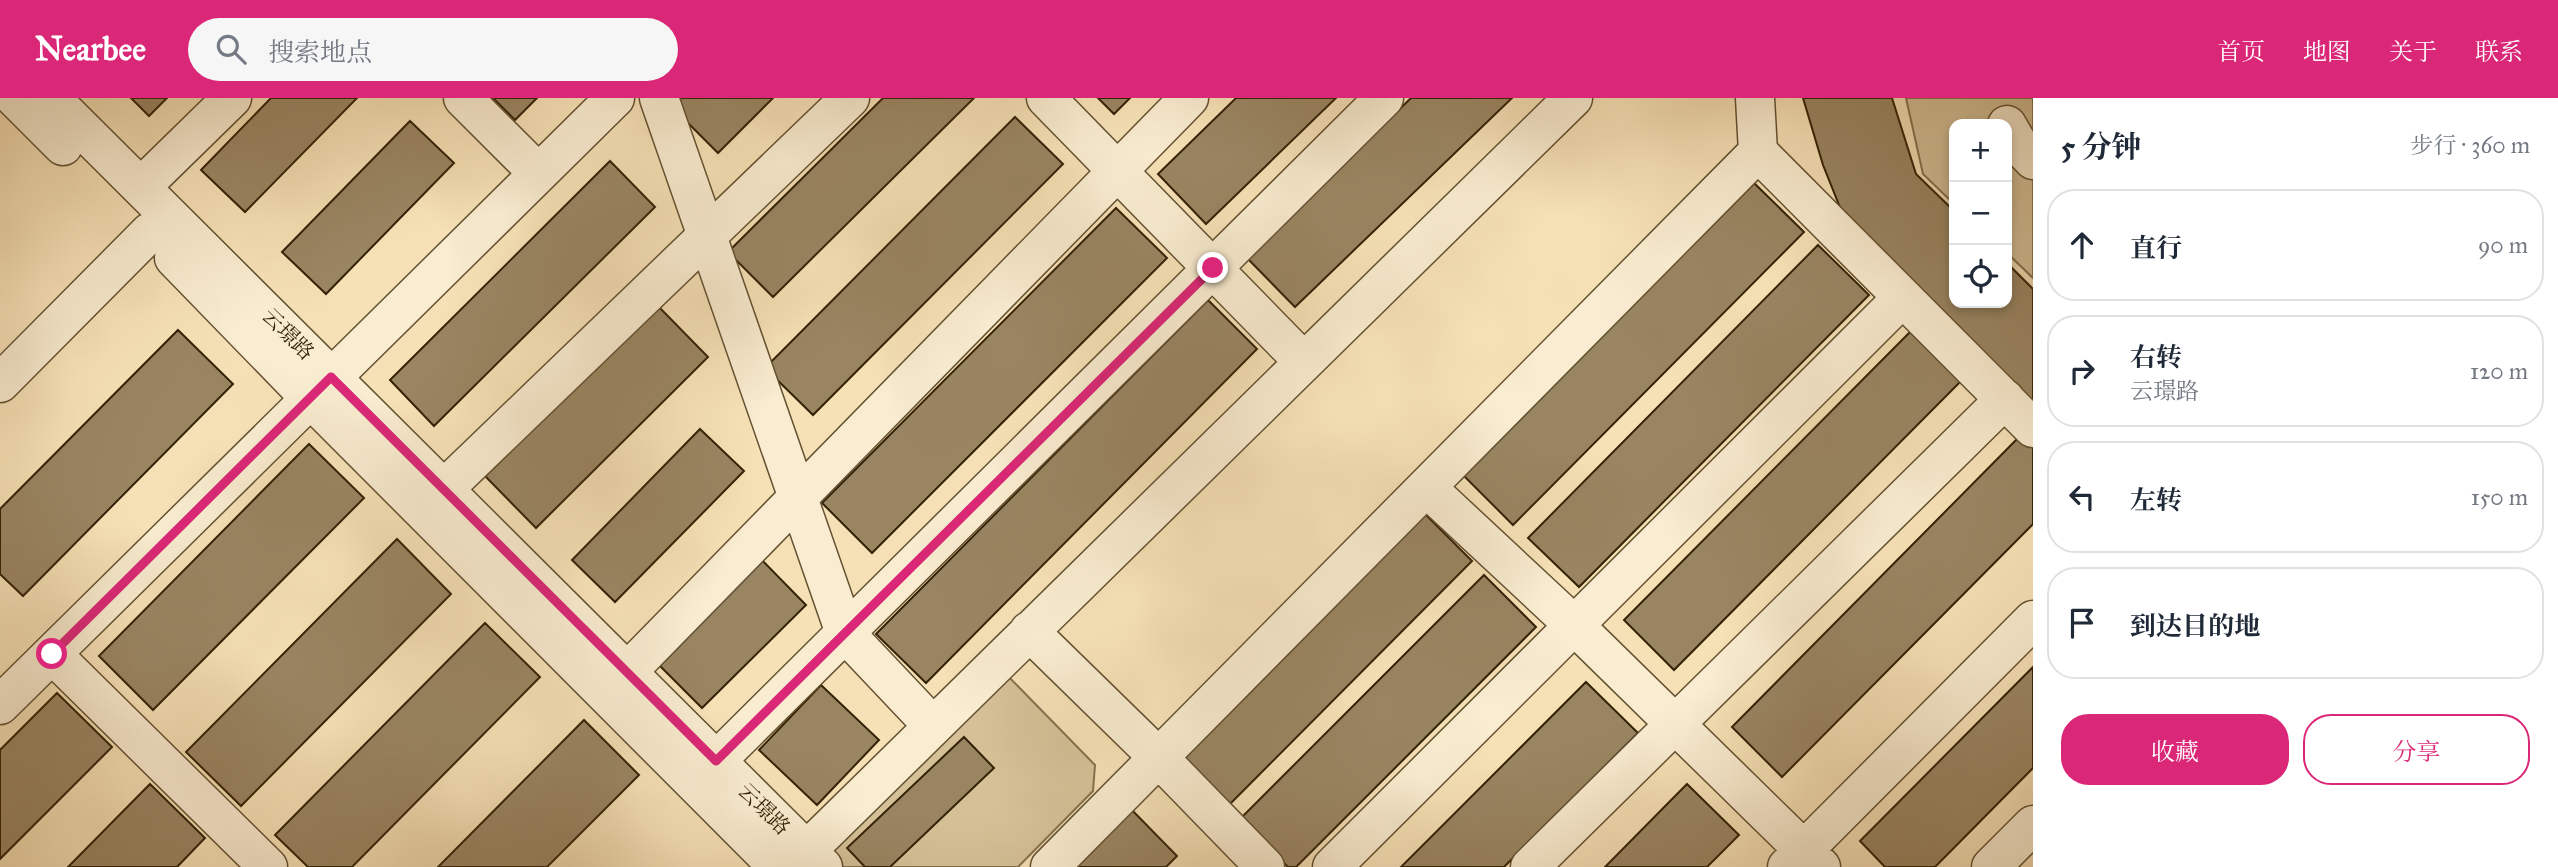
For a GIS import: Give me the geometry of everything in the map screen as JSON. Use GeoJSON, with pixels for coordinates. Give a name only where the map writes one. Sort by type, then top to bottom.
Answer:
{"type":"FeatureCollection","features":[{"type":"Feature","properties":{"kind":"street","name":"云璟路"},"geometry":{"type":"LineString","coordinates":[[15,98],[150,232],[321,387],[444,489],[716,761],[799,863]]}},
{"type":"Feature","properties":{"kind":"street","name":"云璟路"},"geometry":{"type":"LineString","coordinates":[[51,98],[141,187],[321,387],[799,863]]}},
{"type":"Feature","properties":{"kind":"street"},"geometry":{"type":"LineString","coordinates":[[141,187],[232,98]]}},
{"type":"Feature","properties":{"kind":"street"},"geometry":{"type":"LineString","coordinates":[[463,98],[538,173]]}},
{"type":"Feature","properties":{"kind":"street"},"geometry":{"type":"LineString","coordinates":[[0,705],[615,98]]}},
{"type":"Feature","properties":{"kind":"street"},"geometry":{"type":"LineString","coordinates":[[659,98],[845,633],[933,726]]}},
{"type":"Feature","properties":{"kind":"street"},"geometry":{"type":"LineString","coordinates":[[444,489],[850,98]]}},
{"type":"Feature","properties":{"kind":"street"},"geometry":{"type":"LineString","coordinates":[[1046,98],[1304,362]]}},
{"type":"Feature","properties":{"kind":"street"},"geometry":{"type":"LineString","coordinates":[[627,672],[1189,98]]}},
{"type":"Feature","properties":{"kind":"street"},"geometry":{"type":"LineString","coordinates":[[716,761],[1384,98]]}},
{"type":"Feature","properties":{"kind":"street"},"geometry":{"type":"LineString","coordinates":[[799,863],[1029,631],[1573,98]]}},
{"type":"Feature","properties":{"kind":"street"},"geometry":{"type":"LineString","coordinates":[[1755,98],[1758,152],[2033,428]]}},
{"type":"Feature","properties":{"kind":"street"},"geometry":{"type":"LineString","coordinates":[[1991,98],[2003,119]]}},
{"type":"Feature","properties":{"kind":"street"},"geometry":{"type":"LineString","coordinates":[[2012,134],[2033,160]]}},
{"type":"Feature","properties":{"kind":"street"},"geometry":{"type":"LineString","coordinates":[[1050,867],[1758,152]]}},
{"type":"Feature","properties":{"kind":"street"},"geometry":{"type":"LineString","coordinates":[[0,383],[150,232]]}},
{"type":"Feature","properties":{"kind":"street"},"geometry":{"type":"LineString","coordinates":[[1332,867],[1902,298]]}},
{"type":"Feature","properties":{"kind":"street"},"geometry":{"type":"LineString","coordinates":[[1530,867],[2005,399]]}},
{"type":"Feature","properties":{"kind":"street"},"geometry":{"type":"LineString","coordinates":[[1427,488],[1675,723],[1804,862],[2033,620]]}},
{"type":"Feature","properties":{"kind":"street"},"geometry":{"type":"LineString","coordinates":[[1029,631],[1159,758],[1265,867]]}},
{"type":"Feature","properties":{"kind":"street"},"geometry":{"type":"LineString","coordinates":[[52,654],[268,867]]}},
{"type":"Feature","properties":{"kind":"street"},"geometry":{"type":"LineString","coordinates":[[1991,867],[2033,825]]}},
{"type":"Feature","properties":{"kind":"shaded area"},"geometry":{"type":"Polygon","coordinates":[[[1906,98],[2033,98],[2033,278],[2012,258],[2012,119],[1949,119],[1949,199],[1923,174],[1906,98]]]}},
{"type":"Feature","properties":{"kind":"shaded area"},"geometry":{"type":"Polygon","coordinates":[[[1004,672],[1095,765],[1093,791],[1018,867],[838,867],[822,851],[1004,672]]]}},
{"type":"Feature","properties":{"kind":"building"},"geometry":{"type":"Polygon","coordinates":[[[131,98],[167,98],[149,116],[131,98]]]}},
{"type":"Feature","properties":{"kind":"building"},"geometry":{"type":"Polygon","coordinates":[[[271,98],[357,98],[245,212],[201,170],[271,98]]]}},
{"type":"Feature","properties":{"kind":"building"},"geometry":{"type":"Polygon","coordinates":[[[493,98],[537,98],[515,120],[493,98]]]}},
{"type":"Feature","properties":{"kind":"building"},"geometry":{"type":"Polygon","coordinates":[[[669,98],[773,98],[718,153],[666,101],[669,98]]]}},
{"type":"Feature","properties":{"kind":"building"},"geometry":{"type":"Polygon","coordinates":[[[883,98],[974,98],[773,297],[728,252],[883,98]]]}},
{"type":"Feature","properties":{"kind":"building"},"geometry":{"type":"Polygon","coordinates":[[[1098,98],[1130,98],[1114,114],[1098,98]]]}},
{"type":"Feature","properties":{"kind":"building"},"geometry":{"type":"Polygon","coordinates":[[[1236,98],[1336,98],[1206,224],[1158,174],[1236,98]]]}},
{"type":"Feature","properties":{"kind":"building"},"geometry":{"type":"Polygon","coordinates":[[[1411,98],[1512,98],[1295,307],[1247,258],[1411,98]]]}},
{"type":"Feature","properties":{"kind":"building"},"geometry":{"type":"Polygon","coordinates":[[[1803,98],[1892,98],[1916,174],[1949,206],[1949,308],[2012,308],[2012,268],[2033,289],[2033,417],[1851,235],[1823,165],[1803,98]]]}},
{"type":"Feature","properties":{"kind":"building"},"geometry":{"type":"Polygon","coordinates":[[[1015,117],[1063,164],[813,415],[765,368],[1015,117]]]}},
{"type":"Feature","properties":{"kind":"building"},"geometry":{"type":"Polygon","coordinates":[[[410,121],[454,163],[326,294],[282,252],[410,121]]]}},
{"type":"Feature","properties":{"kind":"building"},"geometry":{"type":"Polygon","coordinates":[[[610,161],[655,207],[434,426],[390,380],[610,161]]]}},
{"type":"Feature","properties":{"kind":"building"},"geometry":{"type":"Polygon","coordinates":[[[1753,182],[1804,232],[1513,525],[1463,475],[1753,182]]]}},
{"type":"Feature","properties":{"kind":"building"},"geometry":{"type":"Polygon","coordinates":[[[1116,208],[1167,258],[872,553],[822,503],[1116,208]]]}},
{"type":"Feature","properties":{"kind":"building"},"geometry":{"type":"Polygon","coordinates":[[[1818,245],[1869,295],[1579,587],[1528,538],[1818,245]]]}},
{"type":"Feature","properties":{"kind":"building"},"geometry":{"type":"Polygon","coordinates":[[[1208,300],[1257,349],[926,683],[876,634],[1208,300]]]}},
{"type":"Feature","properties":{"kind":"building"},"geometry":{"type":"Polygon","coordinates":[[[657,305],[708,357],[536,528],[485,476],[657,305]]]}},
{"type":"Feature","properties":{"kind":"building"},"geometry":{"type":"Polygon","coordinates":[[[1914,328],[1964,378],[1674,670],[1624,620],[1914,328]]]}},
{"type":"Feature","properties":{"kind":"building"},"geometry":{"type":"Polygon","coordinates":[[[178,330],[233,384],[23,596],[0,574],[0,509],[178,330]]]}},
{"type":"Feature","properties":{"kind":"building"},"geometry":{"type":"Polygon","coordinates":[[[700,429],[744,471],[615,602],[572,560],[700,429]]]}},
{"type":"Feature","properties":{"kind":"building"},"geometry":{"type":"Polygon","coordinates":[[[2022,434],[2033,445],[2033,524],[1782,777],[1732,727],[2022,434]]]}},
{"type":"Feature","properties":{"kind":"building"},"geometry":{"type":"Polygon","coordinates":[[[309,444],[364,498],[153,710],[99,656],[309,444]]]}},
{"type":"Feature","properties":{"kind":"building"},"geometry":{"type":"Polygon","coordinates":[[[1421,510],[1472,561],[1229,805],[1178,754],[1421,510]]]}},
{"type":"Feature","properties":{"kind":"building"},"geometry":{"type":"Polygon","coordinates":[[[397,539],[451,594],[241,806],[186,752],[397,539]]]}},
{"type":"Feature","properties":{"kind":"building"},"geometry":{"type":"Polygon","coordinates":[[[758,556],[806,605],[702,708],[654,660],[758,556]]]}},
{"type":"Feature","properties":{"kind":"building"},"geometry":{"type":"Polygon","coordinates":[[[1484,575],[1536,627],[1296,867],[1288,867],[1240,819],[1484,575]]]}},
{"type":"Feature","properties":{"kind":"building"},"geometry":{"type":"Polygon","coordinates":[[[485,623],[540,677],[352,867],[308,867],[275,835],[485,623]]]}},
{"type":"Feature","properties":{"kind":"building"},"geometry":{"type":"Polygon","coordinates":[[[2033,667],[2033,768],[1935,867],[1885,867],[1860,841],[2033,667]]]}},
{"type":"Feature","properties":{"kind":"building"},"geometry":{"type":"Polygon","coordinates":[[[1586,682],[1638,733],[1504,867],[1401,867],[1586,682]]]}},
{"type":"Feature","properties":{"kind":"building"},"geometry":{"type":"Polygon","coordinates":[[[821,685],[879,740],[817,805],[759,750],[821,685]]]}},
{"type":"Feature","properties":{"kind":"building"},"geometry":{"type":"Polygon","coordinates":[[[57,693],[112,747],[0,859],[0,750],[57,693]]]}},
{"type":"Feature","properties":{"kind":"building"},"geometry":{"type":"Polygon","coordinates":[[[584,720],[639,775],[547,867],[438,867],[584,720]]]}},
{"type":"Feature","properties":{"kind":"building"},"geometry":{"type":"Polygon","coordinates":[[[964,737],[994,768],[890,867],[865,867],[847,848],[964,737]]]}},
{"type":"Feature","properties":{"kind":"building"},"geometry":{"type":"Polygon","coordinates":[[[150,784],[205,838],[177,867],[68,867],[150,784]]]}},
{"type":"Feature","properties":{"kind":"building"},"geometry":{"type":"Polygon","coordinates":[[[1687,784],[1739,835],[1707,867],[1605,867],[1687,784]]]}},
{"type":"Feature","properties":{"kind":"building"},"geometry":{"type":"Polygon","coordinates":[[[1126,804],[1177,856],[1166,867],[1063,867],[1126,804]]]}},
{"type":"Feature","properties":{"kind":"route"},"geometry":{"type":"LineString","coordinates":[[52,654],[331,377],[716,761],[1213,268]]}}]}
